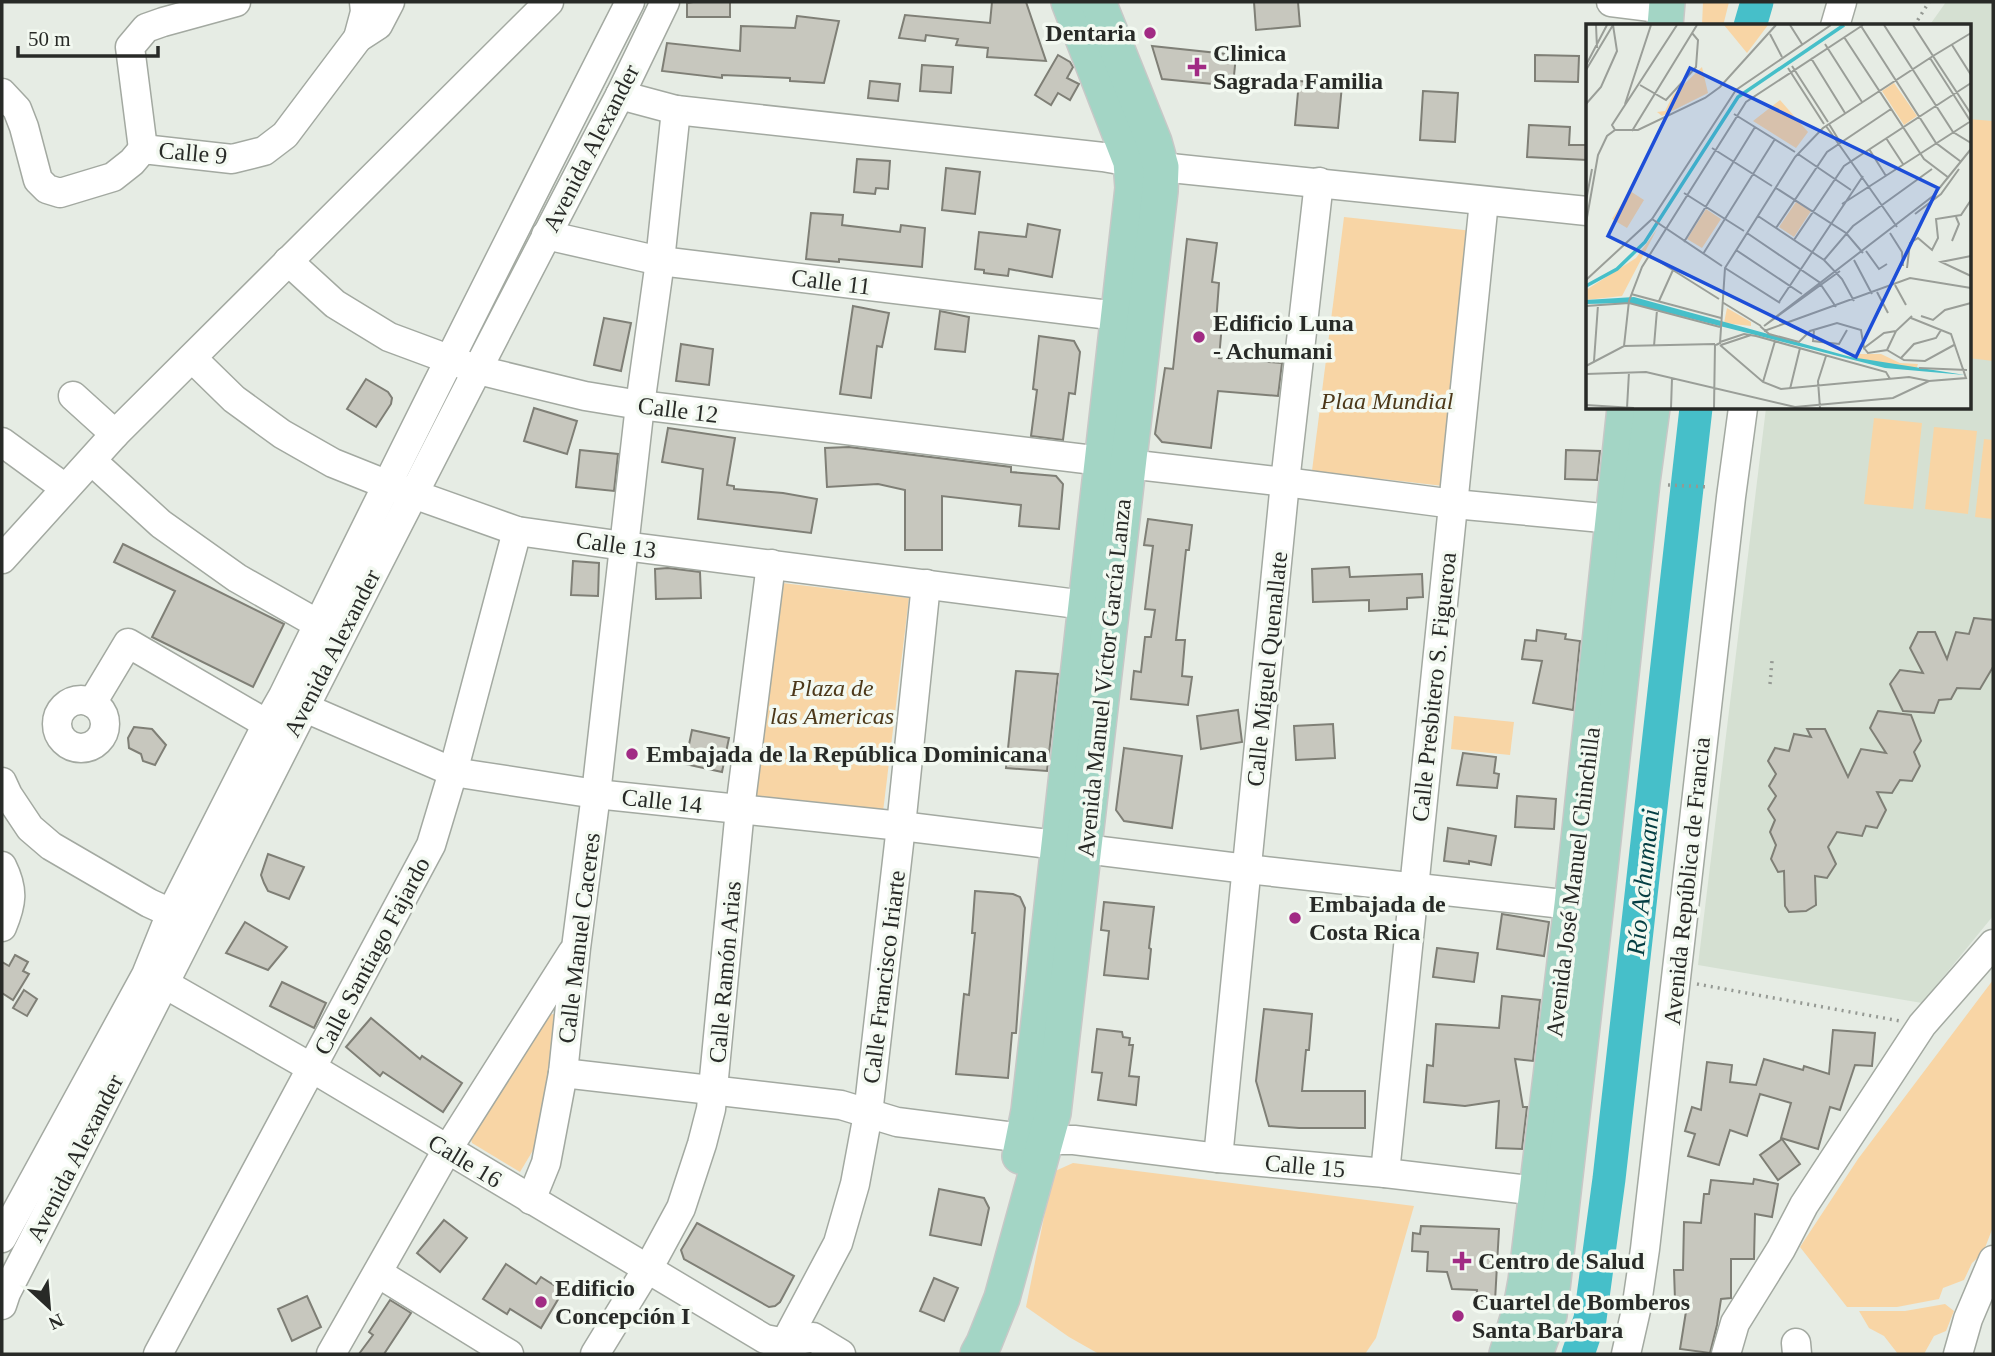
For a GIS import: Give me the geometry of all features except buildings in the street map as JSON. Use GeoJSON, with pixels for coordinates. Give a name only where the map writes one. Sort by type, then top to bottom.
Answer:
{"type":"FeatureCollection","features":[{"type":"Feature","properties":{"kind":"main road","name":"Avenida Manuel Víctor García Lanza"},"geometry":{"type":"LineString","coordinates":[[1069,2],[1146,164]]}},
{"type":"Feature","properties":{"kind":"main road","name":"Avenida Manuel Víctor García Lanza"},"geometry":{"type":"LineString","coordinates":[[956,1354],[980,1303],[1035,1139],[1053,1113],[1071,847],[1131,318],[1133,188],[1154,142],[1098,2]]}},
{"type":"Feature","properties":{"kind":"main road","name":"Avenida José Manuel Chinchilla"},"geometry":{"type":"LineString","coordinates":[[1507,1354],[1549,1193],[1626,519],[1625,410]]}},
{"type":"Feature","properties":{"kind":"main road","name":"Avenida José Manuel Chinchilla"},"geometry":{"type":"LineString","coordinates":[[1626,519],[1652,410]]}},
{"type":"Feature","properties":{"kind":"main road","name":"Avenida Manuel Víctor García Lanza"},"geometry":{"type":"LineString","coordinates":[[978,1354],[1002,1298],[1035,1139]]}},
{"type":"Feature","properties":{"kind":"main road","name":"Avenida José Manuel Chinchilla"},"geometry":{"type":"LineString","coordinates":[[1535,1354],[1549,1315],[1549,1193]]}},
{"type":"Feature","properties":{"kind":"street"},"geometry":{"type":"LineString","coordinates":[[143,149],[130,47],[146,28],[236,2]]}},
{"type":"Feature","properties":{"kind":"street"},"geometry":{"type":"LineString","coordinates":[[358,38],[365,12],[364,2]]}},
{"type":"Feature","properties":{"kind":"street","name":"Calle 9"},"geometry":{"type":"LineString","coordinates":[[2,93],[17,109],[38,180],[47,189],[60,192],[113,177],[143,149],[232,159],[264,151],[285,135],[358,38],[378,25],[390,2]]}},
{"type":"Feature","properties":{"kind":"street"},"geometry":{"type":"LineString","coordinates":[[2,559],[115,434],[549,2]]}},
{"type":"Feature","properties":{"kind":"street","name":"Avenida Alexander"},"geometry":{"type":"LineString","coordinates":[[2,1305],[156,980],[401,489],[449,359],[630,2]]}},
{"type":"Feature","properties":{"kind":"street","name":"Avenida Alexander"},"geometry":{"type":"LineString","coordinates":[[2,1238],[156,980],[171,914],[267,724],[293,701],[318,624],[478,370],[620,95],[664,2]]}},
{"type":"Feature","properties":{"kind":"street"},"geometry":{"type":"LineString","coordinates":[[1611,2],[1675,13]]}},
{"type":"Feature","properties":{"kind":"street"},"geometry":{"type":"LineString","coordinates":[[1836,24],[1842,2]]}},
{"type":"Feature","properties":{"kind":"street"},"geometry":{"type":"LineString","coordinates":[[620,95],[676,110],[1586,211]]}},
{"type":"Feature","properties":{"kind":"street","name":"Calle Manuel Caceres"},"geometry":{"type":"LineString","coordinates":[[531,1200],[546,1163],[563,1073],[676,110]]}},
{"type":"Feature","properties":{"kind":"street","name":"Calle Miguel Quenallate"},"geometry":{"type":"LineString","coordinates":[[1218,1158],[1285,482],[1319,181]]}},
{"type":"Feature","properties":{"kind":"street","name":"Calle Presbitero S. Figueroa"},"geometry":{"type":"LineString","coordinates":[[1385,1173],[1484,201]]}},
{"type":"Feature","properties":{"kind":"street","name":"Calle 11"},"geometry":{"type":"LineString","coordinates":[[546,235],[660,261],[1131,318]]}},
{"type":"Feature","properties":{"kind":"street","name":"Calle 12"},"geometry":{"type":"LineString","coordinates":[[288,261],[335,304],[389,337],[478,370],[586,396],[640,405],[1454,504],[1626,519]]}},
{"type":"Feature","properties":{"kind":"street","name":"Calle 13"},"geometry":{"type":"LineString","coordinates":[[192,358],[234,399],[282,434],[333,463],[517,531],[1098,607]]}},
{"type":"Feature","properties":{"kind":"street"},"geometry":{"type":"LineString","coordinates":[[73,396],[115,434]]}},
{"type":"Feature","properties":{"kind":"street","name":"Avenida República de Francia"},"geometry":{"type":"LineString","coordinates":[[1626,1354],[1645,1249],[1743,410]]}},
{"type":"Feature","properties":{"kind":"street"},"geometry":{"type":"LineString","coordinates":[[2,442],[65,488]]}},
{"type":"Feature","properties":{"kind":"street"},"geometry":{"type":"LineString","coordinates":[[92,461],[161,524],[237,578],[318,624]]}},
{"type":"Feature","properties":{"kind":"street","name":"Calle Santiago Fajardo"},"geometry":{"type":"LineString","coordinates":[[158,1354],[431,845],[517,531]]}},
{"type":"Feature","properties":{"kind":"street","name":"Calle Ramón Arias"},"geometry":{"type":"LineString","coordinates":[[595,1354],[681,1208],[711,1109],[740,809],[771,564]]}},
{"type":"Feature","properties":{"kind":"street","name":"Calle Francisco Iriarte"},"geometry":{"type":"LineString","coordinates":[[785,1351],[838,1243],[855,1184],[868,1114],[926,584]]}},
{"type":"Feature","properties":{"kind":"street"},"geometry":{"type":"LineString","coordinates":[[92,703],[128,643],[267,724]]}},
{"type":"Feature","properties":{"kind":"street","name":"Calle 14"},"geometry":{"type":"LineString","coordinates":[[293,701],[453,772],[596,794],[901,826],[1247,869],[1584,904]]}},
{"type":"Feature","properties":{"kind":"street"},"geometry":{"type":"LineString","coordinates":[[2,782],[30,828],[51,846],[149,904],[171,914]]}},
{"type":"Feature","properties":{"kind":"street"},"geometry":{"type":"LineString","coordinates":[[2,866],[12,893],[2,927]]}},
{"type":"Feature","properties":{"kind":"street"},"geometry":{"type":"LineString","coordinates":[[1729,1352],[1735,1323],[1781,1249],[1804,1205],[1922,1025],[1993,944]]}},
{"type":"Feature","properties":{"kind":"street"},"geometry":{"type":"LineString","coordinates":[[331,1354],[447,1150],[576,948]]}},
{"type":"Feature","properties":{"kind":"street","name":"Calle 16"},"geometry":{"type":"LineString","coordinates":[[156,980],[312,1068],[785,1351],[813,1337],[841,1354]]}},
{"type":"Feature","properties":{"kind":"street","name":"Calle 15"},"geometry":{"type":"LineString","coordinates":[[563,1073],[841,1105],[897,1122],[1035,1139],[1074,1140],[1549,1193]]}},
{"type":"Feature","properties":{"kind":"street"},"geometry":{"type":"LineString","coordinates":[[1958,1354],[1968,1319],[1993,1260]]}},
{"type":"Feature","properties":{"kind":"street"},"geometry":{"type":"LineString","coordinates":[[378,1273],[509,1354]]}},
{"type":"Feature","properties":{"kind":"path"},"geometry":{"type":"LineString","coordinates":[[1915,24],[1929,2]]}},
{"type":"Feature","properties":{"kind":"path"},"geometry":{"type":"LineString","coordinates":[[1657,484],[1716,488]]}},
{"type":"Feature","properties":{"kind":"path"},"geometry":{"type":"LineString","coordinates":[[1770,684],[1772,661]]}},
{"type":"Feature","properties":{"kind":"path"},"geometry":{"type":"LineString","coordinates":[[1676,980],[1922,1025]]}},
{"type":"Feature","properties":{"kind":"shaded area"},"geometry":{"type":"Polygon","coordinates":[[[1946,2],[1993,2],[1993,916],[1922,1003],[1698,965],[1766,410],[1970,410],[1970,24],[1930,24],[1946,2]]]}},
{"type":"Feature","properties":{"kind":"green space"},"geometry":{"type":"Polygon","coordinates":[[[1703,2],[1729,2],[1724,24],[1702,24],[1703,2]]]}},
{"type":"Feature","properties":{"kind":"green space"},"geometry":{"type":"Polygon","coordinates":[[[1970,119],[1993,121],[1993,361],[1970,358],[1970,119]]]}},
{"type":"Feature","properties":{"kind":"green space","name":"Plaa Mundial"},"geometry":{"type":"Polygon","coordinates":[[[1344,217],[1473,231],[1444,486],[1312,471],[1344,217]]]}},
{"type":"Feature","properties":{"kind":"green space"},"geometry":{"type":"Polygon","coordinates":[[[1874,418],[1922,423],[1913,509],[1864,504],[1874,418]]]}},
{"type":"Feature","properties":{"kind":"green space"},"geometry":{"type":"Polygon","coordinates":[[[1934,427],[1977,431],[1968,514],[1925,509],[1934,427]]]}},
{"type":"Feature","properties":{"kind":"green space"},"geometry":{"type":"Polygon","coordinates":[[[1984,439],[1993,440],[1993,519],[1975,517],[1984,439]]]}},
{"type":"Feature","properties":{"kind":"green space","name":"Plaza de las Americas"},"geometry":{"type":"Polygon","coordinates":[[[782,583],[909,598],[882,820],[755,805],[782,583]]]}},
{"type":"Feature","properties":{"kind":"green space"},"geometry":{"type":"Polygon","coordinates":[[[1454,716],[1514,722],[1510,755],[1451,749],[1454,716]]]}},
{"type":"Feature","properties":{"kind":"green space"},"geometry":{"type":"Polygon","coordinates":[[[1993,980],[1993,1227],[1983,1253],[1972,1263],[1964,1280],[1943,1288],[1939,1299],[1897,1307],[1847,1307],[1800,1247],[1858,1159],[1993,980]]]}},
{"type":"Feature","properties":{"kind":"green space"},"geometry":{"type":"Polygon","coordinates":[[[555,1014],[547,1127],[520,1172],[472,1143],[469,1132],[542,1015],[555,1014]]]}},
{"type":"Feature","properties":{"kind":"green space"},"geometry":{"type":"Polygon","coordinates":[[[1073,1163],[1414,1206],[1376,1338],[1365,1354],[1099,1354],[1069,1337],[1026,1307],[1053,1172],[1073,1163]]]}},
{"type":"Feature","properties":{"kind":"green space"},"geometry":{"type":"Polygon","coordinates":[[[1945,1304],[1954,1311],[1946,1331],[1934,1336],[1924,1354],[1898,1354],[1884,1336],[1869,1328],[1859,1311],[1905,1311],[1945,1304]]]}},
{"type":"Feature","properties":{"kind":"waterway","name":"Río Achumani"},"geometry":{"type":"LineString","coordinates":[[1751,24],[1757,2]]}},
{"type":"Feature","properties":{"kind":"waterway","name":"Río Achumani"},"geometry":{"type":"LineString","coordinates":[[1578,1354],[1590,1319],[1609,1179],[1696,410]]}},
{"type":"Feature","properties":{"kind":"place","name":"Dentaria"},"geometry":{"type":"Point","coordinates":[1150,33]}},
{"type":"Feature","properties":{"kind":"place","name":"Clinica Sagrada Familia"},"geometry":{"type":"Point","coordinates":[1197,67]}},
{"type":"Feature","properties":{"kind":"place","name":"Edificio Luna - Achumani"},"geometry":{"type":"Point","coordinates":[1199,337]}},
{"type":"Feature","properties":{"kind":"place","name":"Embajada de la República Dominicana"},"geometry":{"type":"Point","coordinates":[632,754]}},
{"type":"Feature","properties":{"kind":"place","name":"Embajada de Costa Rica"},"geometry":{"type":"Point","coordinates":[1295,918]}},
{"type":"Feature","properties":{"kind":"place","name":"Centro de Salud"},"geometry":{"type":"Point","coordinates":[1462,1261]}},
{"type":"Feature","properties":{"kind":"place","name":"Edificio Concepción I"},"geometry":{"type":"Point","coordinates":[541,1302]}},
{"type":"Feature","properties":{"kind":"place","name":"Cuartel de Bomberos Santa Barbara"},"geometry":{"type":"Point","coordinates":[1458,1316]}}]}
